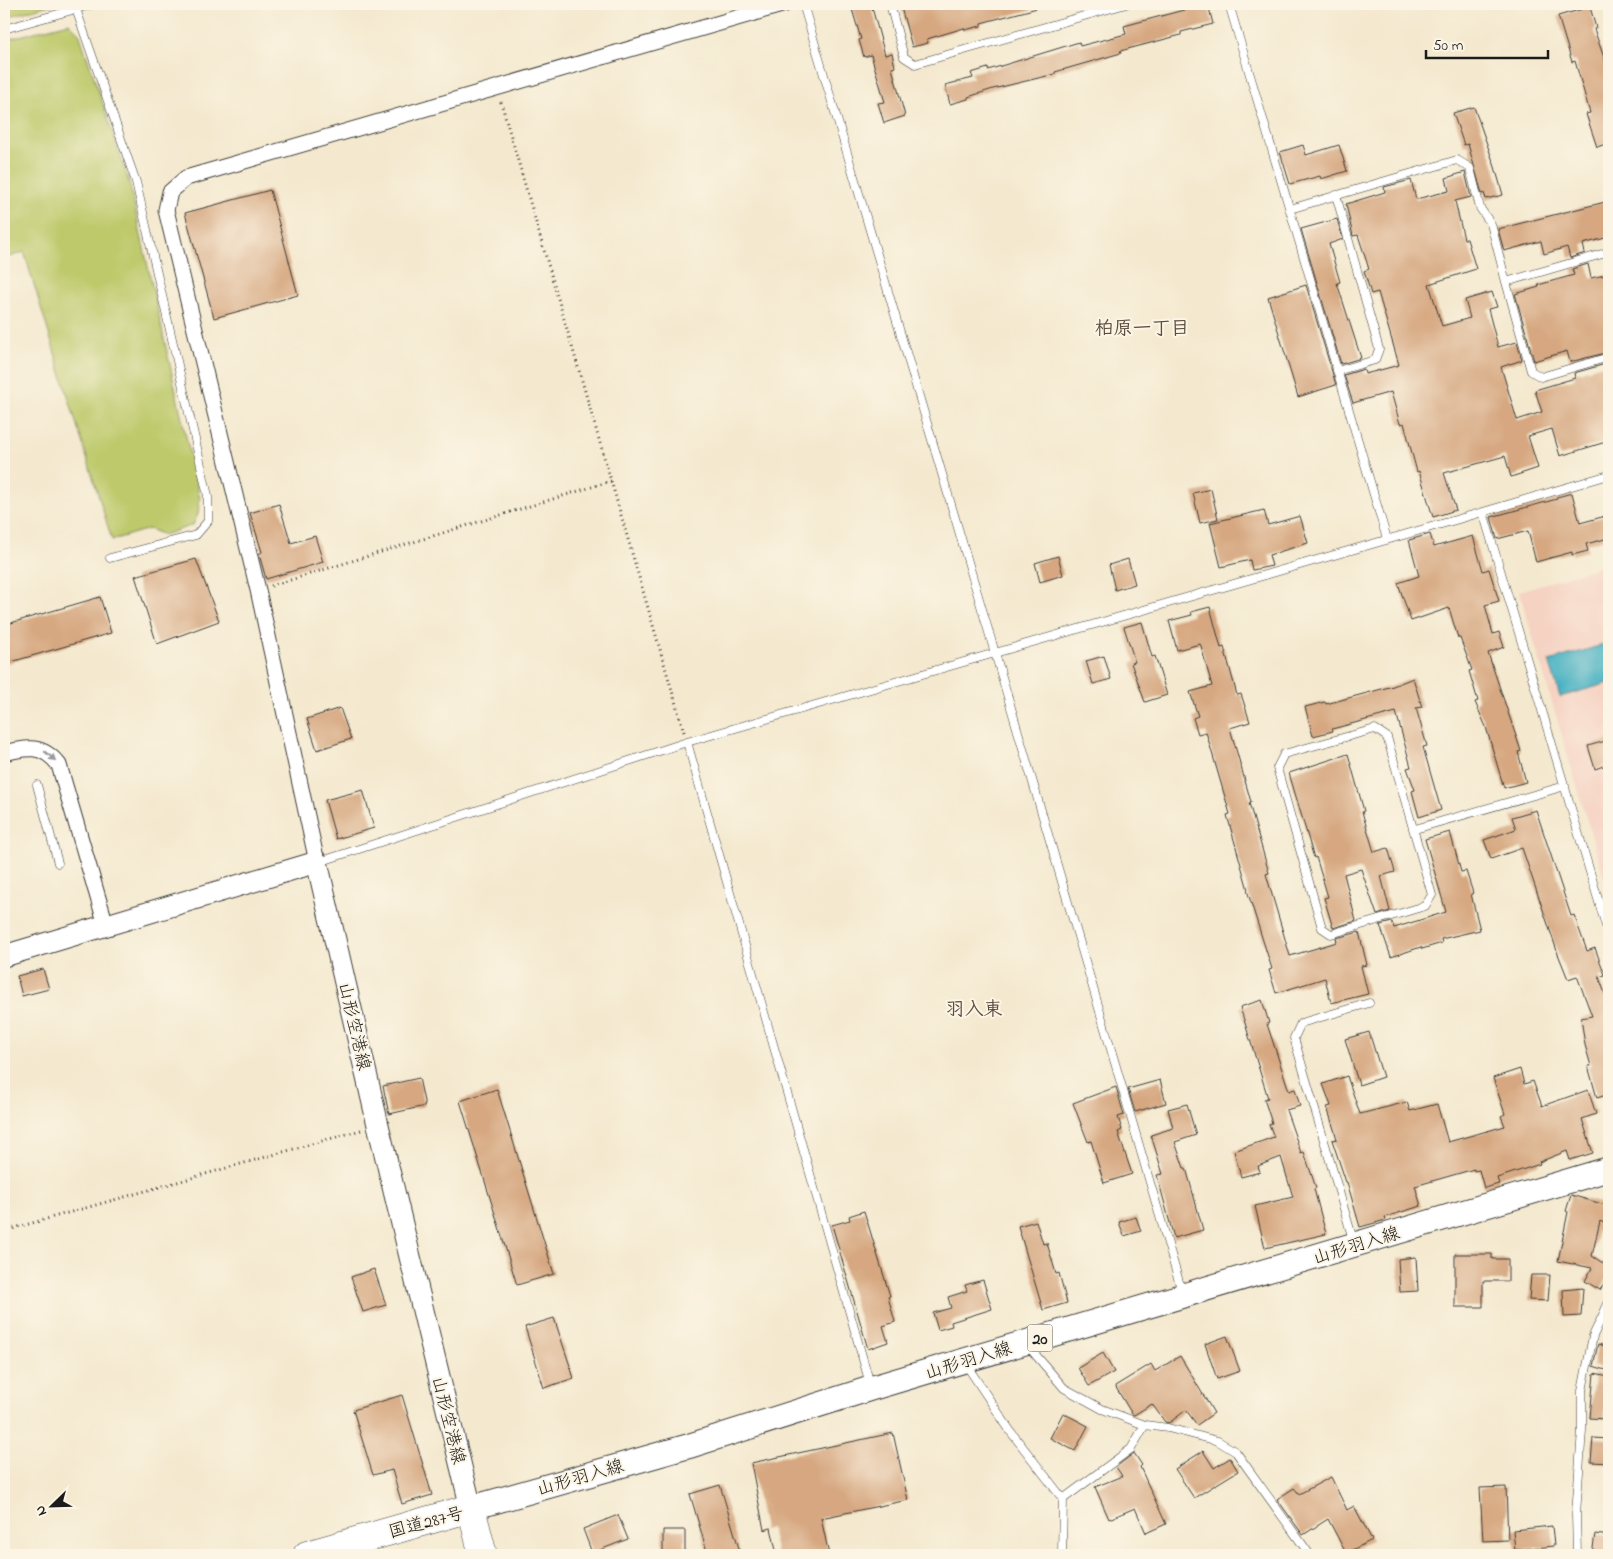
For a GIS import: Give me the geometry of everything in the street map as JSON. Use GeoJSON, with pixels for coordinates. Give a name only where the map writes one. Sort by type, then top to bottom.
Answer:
{"type":"FeatureCollection","features":[{"type":"Feature","properties":{"kind":"highway","name":"国道287号"},"geometry":{"type":"LineString","coordinates":[[307,1555],[470,1508],[482,1555]]}},
{"type":"Feature","properties":{"kind":"main road"},"geometry":{"type":"LineString","coordinates":[[4,956],[317,862]]}},
{"type":"Feature","properties":{"kind":"main road","name":"山形空港線"},"geometry":{"type":"LineString","coordinates":[[317,862],[470,1508]]}},
{"type":"Feature","properties":{"kind":"main road","name":"山形羽入線"},"geometry":{"type":"LineString","coordinates":[[470,1508],[689,1446],[872,1388],[1609,1169]]}},
{"type":"Feature","properties":{"kind":"street"},"geometry":{"type":"LineString","coordinates":[[317,862],[258,590],[166,210],[170,192],[186,178],[785,4]]}},
{"type":"Feature","properties":{"kind":"street"},"geometry":{"type":"LineString","coordinates":[[4,753],[30,748],[42,750],[52,756],[58,765],[106,925]]}},
{"type":"Feature","properties":{"kind":"lane"},"geometry":{"type":"LineString","coordinates":[[4,30],[93,4]]}},
{"type":"Feature","properties":{"kind":"lane"},"geometry":{"type":"LineString","coordinates":[[802,4],[995,653],[1183,1297]]}},
{"type":"Feature","properties":{"kind":"lane"},"geometry":{"type":"LineString","coordinates":[[890,4],[904,57],[915,64],[1126,4]]}},
{"type":"Feature","properties":{"kind":"lane"},"geometry":{"type":"LineString","coordinates":[[1229,4],[1388,539]]}},
{"type":"Feature","properties":{"kind":"lane"},"geometry":{"type":"LineString","coordinates":[[76,9],[136,182],[208,496],[208,521],[196,536],[110,558]]}},
{"type":"Feature","properties":{"kind":"lane"},"geometry":{"type":"LineString","coordinates":[[1290,209],[1457,160],[1470,168],[1480,208],[1491,224],[1531,371],[1541,377],[1609,357]]}},
{"type":"Feature","properties":{"kind":"lane"},"geometry":{"type":"LineString","coordinates":[[1336,195],[1379,349],[1375,360],[1338,371]]}},
{"type":"Feature","properties":{"kind":"lane"},"geometry":{"type":"LineString","coordinates":[[1506,282],[1609,252]]}},
{"type":"Feature","properties":{"kind":"lane"},"geometry":{"type":"LineString","coordinates":[[317,862],[687,742],[1609,475]]}},
{"type":"Feature","properties":{"kind":"lane"},"geometry":{"type":"LineString","coordinates":[[1483,512],[1609,936]]}},
{"type":"Feature","properties":{"kind":"lane"},"geometry":{"type":"LineString","coordinates":[[1375,729],[1387,737],[1415,829],[1432,895],[1425,906],[1332,934],[1322,928],[1277,768],[1284,754],[1375,729]]}},
{"type":"Feature","properties":{"kind":"lane"},"geometry":{"type":"LineString","coordinates":[[687,742],[872,1388]]}},
{"type":"Feature","properties":{"kind":"lane"},"geometry":{"type":"LineString","coordinates":[[37,785],[58,863]]}},
{"type":"Feature","properties":{"kind":"lane"},"geometry":{"type":"LineString","coordinates":[[1415,829],[1565,786]]}},
{"type":"Feature","properties":{"kind":"lane"},"geometry":{"type":"LineString","coordinates":[[1355,1245],[1294,1038],[1301,1022],[1369,1003]]}},
{"type":"Feature","properties":{"kind":"lane"},"geometry":{"type":"LineString","coordinates":[[1577,1555],[1576,1514],[1582,1391],[1593,1336],[1609,1302]]}},
{"type":"Feature","properties":{"kind":"lane"},"geometry":{"type":"LineString","coordinates":[[1025,1343],[1064,1388],[1102,1409],[1145,1425],[1168,1428],[1218,1441],[1236,1452],[1310,1555]]}},
{"type":"Feature","properties":{"kind":"lane"},"geometry":{"type":"LineString","coordinates":[[964,1361],[1011,1432],[1063,1499],[1062,1555]]}},
{"type":"Feature","properties":{"kind":"lane"},"geometry":{"type":"LineString","coordinates":[[1063,1499],[1131,1449],[1145,1425]]}},
{"type":"Feature","properties":{"kind":"path"},"geometry":{"type":"LineString","coordinates":[[497,87],[687,742]]}},
{"type":"Feature","properties":{"kind":"path"},"geometry":{"type":"LineString","coordinates":[[258,590],[611,481]]}},
{"type":"Feature","properties":{"kind":"path"},"geometry":{"type":"LineString","coordinates":[[4,1232],[378,1125]]}},
{"type":"Feature","properties":{"kind":"shaded area"},"geometry":{"type":"Polygon","coordinates":[[[1609,564],[1609,895],[1519,591],[1609,564]]]}},
{"type":"Feature","properties":{"kind":"green space"},"geometry":{"type":"Polygon","coordinates":[[[4,4],[53,4],[4,18],[4,4]]]}},
{"type":"Feature","properties":{"kind":"green space"},"geometry":{"type":"Polygon","coordinates":[[[69,23],[79,33],[129,182],[200,499],[198,514],[193,525],[164,535],[149,529],[112,540],[24,252],[4,259],[4,40],[69,23]]]}},
{"type":"Feature","properties":{"kind":"water"},"geometry":{"type":"Polygon","coordinates":[[[1609,643],[1609,683],[1560,697],[1549,661],[1609,643]]]}},
{"type":"Feature","properties":{"kind":"building"},"geometry":{"type":"Polygon","coordinates":[[[871,4],[885,55],[892,53],[895,67],[892,68],[905,116],[884,123],[878,103],[885,102],[871,55],[864,57],[859,40],[861,39],[851,6],[871,4]]]}},
{"type":"Feature","properties":{"kind":"building"},"geometry":{"type":"Polygon","coordinates":[[[900,4],[1036,4],[1037,8],[981,23],[981,26],[965,30],[964,28],[927,39],[928,43],[912,47],[900,4]]]}},
{"type":"Feature","properties":{"kind":"building"},"geometry":{"type":"Polygon","coordinates":[[[1200,4],[1208,4],[1213,24],[1181,32],[1181,35],[1120,51],[1121,53],[1055,72],[1055,74],[993,89],[950,104],[945,85],[973,78],[971,73],[988,68],[988,70],[1079,42],[1080,46],[1126,34],[1124,26],[1200,4]]]}},
{"type":"Feature","properties":{"kind":"building"},"geometry":{"type":"Polygon","coordinates":[[[1590,7],[1596,28],[1594,29],[1609,72],[1609,143],[1597,147],[1586,114],[1590,113],[1575,61],[1572,62],[1558,16],[1590,7]]]}},
{"type":"Feature","properties":{"kind":"building"},"geometry":{"type":"Polygon","coordinates":[[[1474,107],[1503,195],[1486,199],[1484,193],[1482,194],[1468,144],[1464,145],[1453,113],[1474,107]]]}},
{"type":"Feature","properties":{"kind":"building"},"geometry":{"type":"Polygon","coordinates":[[[1303,145],[1306,155],[1339,145],[1347,171],[1321,179],[1320,176],[1290,184],[1280,152],[1303,145]]]}},
{"type":"Feature","properties":{"kind":"building"},"geometry":{"type":"Polygon","coordinates":[[[1465,172],[1471,197],[1455,201],[1464,239],[1467,239],[1476,269],[1429,284],[1442,326],[1470,318],[1465,300],[1492,292],[1497,307],[1488,309],[1498,347],[1517,342],[1522,360],[1501,367],[1517,420],[1542,412],[1535,390],[1575,378],[1574,373],[1609,363],[1609,441],[1560,456],[1552,429],[1528,436],[1538,468],[1511,477],[1505,456],[1444,473],[1456,510],[1433,517],[1419,471],[1417,472],[1404,423],[1400,424],[1391,392],[1353,403],[1344,375],[1364,369],[1365,374],[1399,365],[1378,292],[1371,294],[1364,271],[1369,269],[1358,235],[1353,236],[1346,204],[1385,192],[1384,187],[1411,180],[1416,199],[1449,191],[1446,178],[1465,172]]]}},
{"type":"Feature","properties":{"kind":"building"},"geometry":{"type":"Polygon","coordinates":[[[270,190],[298,295],[214,318],[185,213],[270,190]]]}},
{"type":"Feature","properties":{"kind":"building"},"geometry":{"type":"Polygon","coordinates":[[[1609,201],[1609,237],[1583,244],[1585,253],[1570,258],[1567,247],[1544,254],[1541,241],[1504,251],[1498,229],[1609,201]]]}},
{"type":"Feature","properties":{"kind":"building"},"geometry":{"type":"Polygon","coordinates":[[[1337,219],[1343,239],[1329,244],[1340,282],[1337,283],[1361,358],[1341,364],[1301,229],[1337,219]]]}},
{"type":"Feature","properties":{"kind":"building"},"geometry":{"type":"Polygon","coordinates":[[[1588,264],[1591,278],[1609,274],[1609,352],[1570,362],[1567,351],[1534,361],[1515,294],[1539,287],[1538,285],[1574,275],[1572,269],[1588,264]]]}},
{"type":"Feature","properties":{"kind":"building"},"geometry":{"type":"Polygon","coordinates":[[[1306,285],[1336,385],[1298,397],[1268,297],[1306,285]]]}},
{"type":"Feature","properties":{"kind":"building"},"geometry":{"type":"Polygon","coordinates":[[[1211,489],[1218,519],[1200,523],[1193,493],[1211,489]]]}},
{"type":"Feature","properties":{"kind":"building"},"geometry":{"type":"Polygon","coordinates":[[[1572,493],[1580,523],[1609,515],[1609,538],[1586,544],[1588,551],[1572,555],[1572,552],[1536,562],[1528,531],[1497,539],[1491,517],[1572,493]]]}},
{"type":"Feature","properties":{"kind":"building"},"geometry":{"type":"Polygon","coordinates":[[[279,504],[291,543],[315,536],[323,562],[266,579],[259,554],[262,552],[250,513],[279,504]]]}},
{"type":"Feature","properties":{"kind":"building"},"geometry":{"type":"Polygon","coordinates":[[[1264,510],[1268,525],[1300,516],[1308,543],[1269,555],[1272,566],[1252,570],[1250,560],[1221,567],[1210,523],[1264,510]]]}},
{"type":"Feature","properties":{"kind":"building"},"geometry":{"type":"Polygon","coordinates":[[[1430,534],[1434,547],[1473,536],[1483,571],[1489,569],[1499,601],[1485,605],[1493,634],[1499,632],[1504,647],[1488,653],[1521,751],[1518,752],[1526,782],[1504,788],[1486,727],[1475,702],[1478,701],[1469,671],[1472,670],[1460,638],[1458,638],[1449,608],[1411,621],[1398,583],[1419,576],[1409,540],[1430,534]]]}},
{"type":"Feature","properties":{"kind":"building"},"geometry":{"type":"Polygon","coordinates":[[[1058,556],[1063,575],[1040,582],[1035,563],[1058,556]]]}},
{"type":"Feature","properties":{"kind":"building"},"geometry":{"type":"Polygon","coordinates":[[[196,559],[219,621],[157,644],[135,576],[196,559]]]}},
{"type":"Feature","properties":{"kind":"building"},"geometry":{"type":"Polygon","coordinates":[[[1128,559],[1135,584],[1115,590],[1109,565],[1128,559]]]}},
{"type":"Feature","properties":{"kind":"building"},"geometry":{"type":"Polygon","coordinates":[[[100,597],[111,633],[4,664],[4,625],[100,597]]]}},
{"type":"Feature","properties":{"kind":"building"},"geometry":{"type":"Polygon","coordinates":[[[1210,607],[1221,648],[1224,647],[1237,695],[1241,694],[1250,722],[1230,728],[1269,873],[1266,874],[1290,956],[1337,942],[1336,938],[1359,932],[1367,965],[1361,966],[1368,994],[1331,1003],[1325,978],[1276,993],[1269,970],[1272,969],[1247,890],[1227,815],[1230,814],[1206,732],[1198,734],[1193,718],[1198,716],[1190,692],[1212,686],[1201,646],[1200,644],[1177,650],[1169,621],[1192,615],[1191,612],[1210,607]]]}},
{"type":"Feature","properties":{"kind":"building"},"geometry":{"type":"Polygon","coordinates":[[[1142,622],[1152,657],[1155,656],[1167,695],[1145,702],[1131,663],[1135,662],[1124,627],[1142,622]]]}},
{"type":"Feature","properties":{"kind":"building"},"geometry":{"type":"Polygon","coordinates":[[[1104,656],[1111,679],[1093,684],[1086,661],[1104,656]]]}},
{"type":"Feature","properties":{"kind":"building"},"geometry":{"type":"Polygon","coordinates":[[[1413,678],[1422,707],[1416,708],[1427,746],[1423,747],[1441,810],[1419,817],[1412,791],[1415,790],[1407,768],[1411,767],[1396,712],[1313,736],[1305,707],[1325,702],[1326,704],[1393,686],[1413,678]]]}},
{"type":"Feature","properties":{"kind":"building"},"geometry":{"type":"Polygon","coordinates":[[[340,708],[351,739],[317,750],[307,719],[340,708]]]}},
{"type":"Feature","properties":{"kind":"building"},"geometry":{"type":"Polygon","coordinates":[[[1609,740],[1609,764],[1595,769],[1588,746],[1609,740]]]}},
{"type":"Feature","properties":{"kind":"building"},"geometry":{"type":"Polygon","coordinates":[[[1348,754],[1374,852],[1388,848],[1395,872],[1381,876],[1390,911],[1377,915],[1361,869],[1344,874],[1356,921],[1333,928],[1324,898],[1328,897],[1316,857],[1314,858],[1289,773],[1348,754]]]}},
{"type":"Feature","properties":{"kind":"building"},"geometry":{"type":"Polygon","coordinates":[[[363,790],[374,828],[336,839],[325,800],[363,790]]]}},
{"type":"Feature","properties":{"kind":"building"},"geometry":{"type":"Polygon","coordinates":[[[1536,810],[1571,916],[1574,915],[1587,951],[1595,948],[1605,975],[1599,977],[1609,1005],[1609,1094],[1597,1098],[1588,1066],[1591,1066],[1585,1045],[1581,1018],[1592,1016],[1577,976],[1568,979],[1522,848],[1491,859],[1484,840],[1516,829],[1512,817],[1536,810]]]}},
{"type":"Feature","properties":{"kind":"building"},"geometry":{"type":"Polygon","coordinates":[[[1450,832],[1461,872],[1466,871],[1473,893],[1471,894],[1480,930],[1441,939],[1442,943],[1422,949],[1421,947],[1391,957],[1380,925],[1392,922],[1394,928],[1446,912],[1425,839],[1450,832]]]}},
{"type":"Feature","properties":{"kind":"building"},"geometry":{"type":"Polygon","coordinates":[[[43,969],[49,989],[22,996],[17,976],[43,969]]]}},
{"type":"Feature","properties":{"kind":"building"},"geometry":{"type":"Polygon","coordinates":[[[1262,1000],[1269,1023],[1267,1024],[1289,1091],[1295,1089],[1300,1106],[1286,1110],[1301,1153],[1304,1152],[1316,1188],[1314,1189],[1326,1234],[1265,1248],[1255,1206],[1293,1197],[1281,1157],[1258,1166],[1260,1172],[1241,1177],[1234,1151],[1274,1137],[1269,1124],[1272,1123],[1264,1099],[1268,1098],[1240,1007],[1262,1000]]]}},
{"type":"Feature","properties":{"kind":"building"},"geometry":{"type":"Polygon","coordinates":[[[1369,1032],[1383,1077],[1359,1085],[1345,1039],[1369,1032]]]}},
{"type":"Feature","properties":{"kind":"building"},"geometry":{"type":"Polygon","coordinates":[[[1520,1069],[1524,1084],[1533,1081],[1542,1106],[1588,1090],[1596,1114],[1582,1119],[1593,1153],[1570,1160],[1567,1151],[1539,1162],[1540,1164],[1497,1178],[1499,1184],[1484,1188],[1479,1170],[1474,1171],[1474,1169],[1415,1186],[1421,1206],[1385,1217],[1386,1220],[1360,1227],[1332,1140],[1337,1139],[1327,1107],[1331,1106],[1323,1084],[1347,1076],[1360,1114],[1407,1102],[1410,1111],[1437,1104],[1448,1142],[1505,1126],[1501,1116],[1505,1114],[1493,1078],[1520,1069]]]}},
{"type":"Feature","properties":{"kind":"building"},"geometry":{"type":"Polygon","coordinates":[[[419,1078],[425,1106],[389,1114],[383,1086],[419,1078]]]}},
{"type":"Feature","properties":{"kind":"building"},"geometry":{"type":"Polygon","coordinates":[[[1160,1080],[1166,1103],[1135,1112],[1128,1089],[1160,1080]]]}},
{"type":"Feature","properties":{"kind":"building"},"geometry":{"type":"Polygon","coordinates":[[[1116,1087],[1124,1115],[1118,1117],[1122,1130],[1118,1132],[1132,1174],[1104,1183],[1091,1141],[1088,1142],[1073,1103],[1116,1087]]]}},
{"type":"Feature","properties":{"kind":"building"},"geometry":{"type":"Polygon","coordinates":[[[497,1089],[554,1274],[517,1285],[460,1101],[497,1089]]]}},
{"type":"Feature","properties":{"kind":"building"},"geometry":{"type":"Polygon","coordinates":[[[1187,1104],[1196,1135],[1175,1142],[1184,1168],[1186,1168],[1203,1230],[1174,1238],[1157,1175],[1163,1174],[1151,1135],[1173,1128],[1168,1109],[1187,1104]]]}},
{"type":"Feature","properties":{"kind":"building"},"geometry":{"type":"Polygon","coordinates":[[[1571,1195],[1609,1206],[1609,1224],[1600,1221],[1592,1256],[1609,1267],[1609,1276],[1600,1290],[1585,1281],[1592,1268],[1558,1261],[1568,1212],[1566,1211],[1571,1195]]]}},
{"type":"Feature","properties":{"kind":"building"},"geometry":{"type":"Polygon","coordinates":[[[864,1211],[890,1296],[888,1297],[895,1322],[883,1326],[888,1342],[868,1349],[832,1225],[850,1220],[849,1216],[864,1211]]]}},
{"type":"Feature","properties":{"kind":"building"},"geometry":{"type":"Polygon","coordinates":[[[1136,1217],[1141,1231],[1124,1236],[1119,1222],[1136,1217]]]}},
{"type":"Feature","properties":{"kind":"building"},"geometry":{"type":"Polygon","coordinates":[[[1036,1221],[1043,1244],[1047,1243],[1056,1274],[1059,1273],[1067,1303],[1043,1310],[1018,1226],[1036,1221]]]}},
{"type":"Feature","properties":{"kind":"building"},"geometry":{"type":"Polygon","coordinates":[[[1455,1254],[1492,1254],[1492,1259],[1508,1259],[1508,1281],[1483,1281],[1483,1307],[1455,1307],[1455,1254]]]}},
{"type":"Feature","properties":{"kind":"building"},"geometry":{"type":"Polygon","coordinates":[[[1416,1257],[1418,1291],[1400,1292],[1398,1259],[1416,1257]]]}},
{"type":"Feature","properties":{"kind":"building"},"geometry":{"type":"Polygon","coordinates":[[[374,1269],[386,1305],[363,1312],[351,1277],[374,1269]]]}},
{"type":"Feature","properties":{"kind":"building"},"geometry":{"type":"Polygon","coordinates":[[[1531,1275],[1550,1275],[1548,1301],[1529,1300],[1531,1275]]]}},
{"type":"Feature","properties":{"kind":"building"},"geometry":{"type":"Polygon","coordinates":[[[983,1280],[992,1309],[951,1322],[952,1326],[938,1330],[933,1313],[951,1308],[948,1297],[967,1291],[965,1285],[983,1280]]]}},
{"type":"Feature","properties":{"kind":"building"},"geometry":{"type":"Polygon","coordinates":[[[1583,1288],[1581,1316],[1564,1317],[1563,1290],[1583,1288]]]}},
{"type":"Feature","properties":{"kind":"building"},"geometry":{"type":"Polygon","coordinates":[[[554,1318],[574,1378],[544,1388],[525,1327],[554,1318]]]}},
{"type":"Feature","properties":{"kind":"building"},"geometry":{"type":"Polygon","coordinates":[[[1227,1336],[1240,1371],[1217,1379],[1205,1344],[1227,1336]]]}},
{"type":"Feature","properties":{"kind":"building"},"geometry":{"type":"Polygon","coordinates":[[[1598,1344],[1609,1347],[1609,1359],[1606,1370],[1593,1366],[1598,1344]]]}},
{"type":"Feature","properties":{"kind":"building"},"geometry":{"type":"Polygon","coordinates":[[[1103,1353],[1114,1372],[1089,1386],[1078,1368],[1103,1353]]]}},
{"type":"Feature","properties":{"kind":"building"},"geometry":{"type":"Polygon","coordinates":[[[1180,1356],[1214,1413],[1197,1425],[1186,1410],[1169,1423],[1165,1422],[1152,1404],[1134,1415],[1132,1414],[1115,1386],[1151,1364],[1155,1371],[1180,1356]]]}},
{"type":"Feature","properties":{"kind":"building"},"geometry":{"type":"Polygon","coordinates":[[[1594,1373],[1609,1376],[1609,1392],[1606,1392],[1605,1419],[1590,1418],[1594,1373]]]}},
{"type":"Feature","properties":{"kind":"building"},"geometry":{"type":"Polygon","coordinates":[[[402,1395],[432,1495],[402,1504],[392,1470],[373,1475],[353,1410],[402,1395]]]}},
{"type":"Feature","properties":{"kind":"building"},"geometry":{"type":"Polygon","coordinates":[[[1063,1413],[1088,1426],[1075,1451],[1050,1438],[1063,1413]]]}},
{"type":"Feature","properties":{"kind":"building"},"geometry":{"type":"Polygon","coordinates":[[[893,1433],[908,1500],[821,1518],[829,1555],[777,1555],[771,1528],[764,1530],[751,1463],[893,1433]]]}},
{"type":"Feature","properties":{"kind":"building"},"geometry":{"type":"Polygon","coordinates":[[[1593,1438],[1609,1439],[1609,1463],[1591,1462],[1593,1438]]]}},
{"type":"Feature","properties":{"kind":"building"},"geometry":{"type":"Polygon","coordinates":[[[1203,1451],[1214,1468],[1230,1458],[1238,1471],[1194,1498],[1175,1469],[1203,1451]]]}},
{"type":"Feature","properties":{"kind":"building"},"geometry":{"type":"Polygon","coordinates":[[[1134,1453],[1142,1465],[1140,1467],[1166,1524],[1146,1533],[1135,1508],[1109,1519],[1095,1487],[1122,1476],[1116,1467],[1134,1453]]]}},
{"type":"Feature","properties":{"kind":"building"},"geometry":{"type":"Polygon","coordinates":[[[1331,1477],[1347,1510],[1354,1506],[1372,1540],[1346,1553],[1328,1519],[1303,1535],[1277,1499],[1294,1488],[1299,1494],[1331,1477]]]}},
{"type":"Feature","properties":{"kind":"building"},"geometry":{"type":"Polygon","coordinates":[[[720,1485],[741,1555],[708,1555],[690,1494],[720,1485]]]}},
{"type":"Feature","properties":{"kind":"building"},"geometry":{"type":"Polygon","coordinates":[[[1506,1487],[1508,1540],[1483,1541],[1480,1488],[1506,1487]]]}},
{"type":"Feature","properties":{"kind":"building"},"geometry":{"type":"Polygon","coordinates":[[[618,1515],[628,1539],[592,1553],[583,1529],[618,1515]]]}},
{"type":"Feature","properties":{"kind":"building"},"geometry":{"type":"Polygon","coordinates":[[[1552,1526],[1554,1546],[1515,1550],[1513,1530],[1552,1526]]]}},
{"type":"Feature","properties":{"kind":"building"},"geometry":{"type":"Polygon","coordinates":[[[663,1530],[685,1530],[685,1555],[663,1555],[663,1530]]]}},
{"type":"Feature","properties":{"kind":"building"},"geometry":{"type":"Polygon","coordinates":[[[1595,1534],[1609,1536],[1609,1555],[1592,1555],[1595,1534]]]}},
{"type":"Feature","properties":{"kind":"district","name":"柏原一丁目"},"geometry":{"type":"Point","coordinates":[1142,327]}},
{"type":"Feature","properties":{"kind":"district","name":"羽入東"},"geometry":{"type":"Point","coordinates":[974,1008]}}]}
